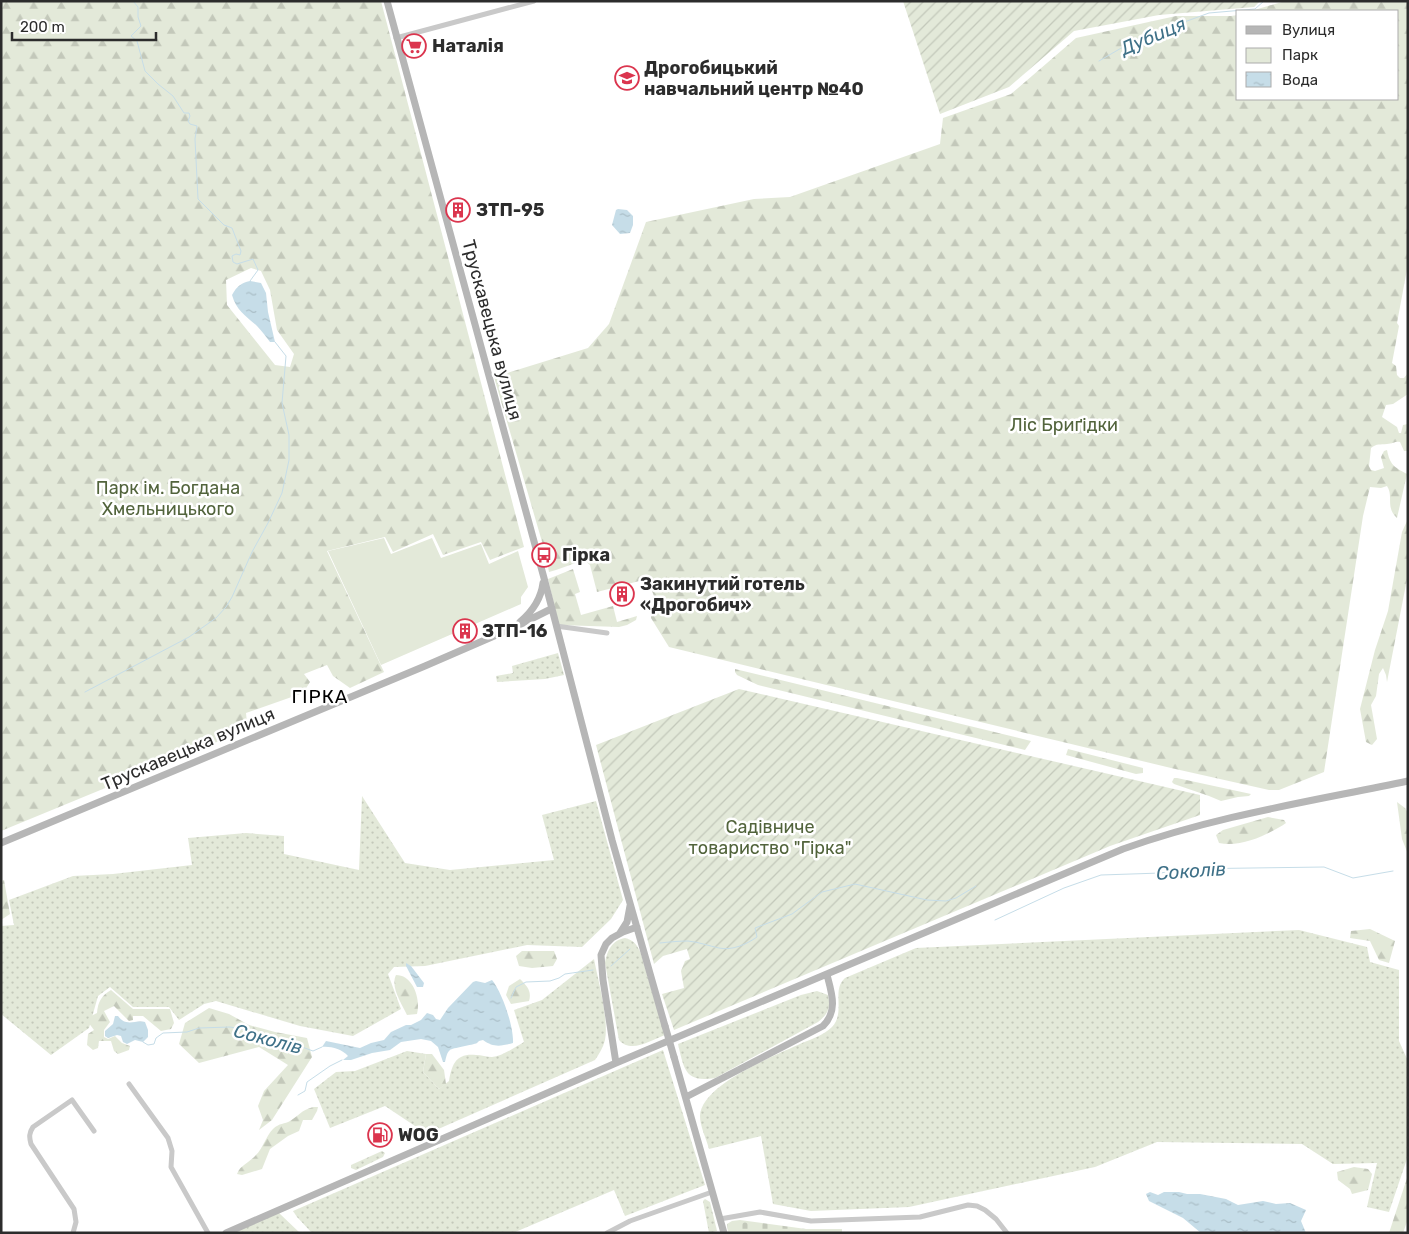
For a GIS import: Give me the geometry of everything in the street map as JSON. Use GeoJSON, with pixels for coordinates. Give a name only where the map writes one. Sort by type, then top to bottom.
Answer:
{"type":"FeatureCollection","features":[{"type":"Feature","properties":{"kind":"main road","name":"Трускавецька вулиця"},"geometry":{"type":"LineString","coordinates":[[387,1],[637,927],[724,1233]]}},
{"type":"Feature","properties":{"kind":"main road"},"geometry":{"type":"LineString","coordinates":[[515,627],[532,611],[537,603],[544,578]]}},
{"type":"Feature","properties":{"kind":"main road","name":"Трускавецька вулиця"},"geometry":{"type":"LineString","coordinates":[[1,843],[515,627],[552,609]]}},
{"type":"Feature","properties":{"kind":"main road"},"geometry":{"type":"LineString","coordinates":[[226,1233],[616,1063],[827,975],[995,902],[1146,841],[1206,824],[1408,780]]}},
{"type":"Feature","properties":{"kind":"main road"},"geometry":{"type":"LineString","coordinates":[[620,933],[627,922],[630,900]]}},
{"type":"Feature","properties":{"kind":"main road"},"geometry":{"type":"LineString","coordinates":[[616,1063],[601,955],[606,944],[620,933],[637,927]]}},
{"type":"Feature","properties":{"kind":"main road"},"geometry":{"type":"LineString","coordinates":[[686,1097],[822,1026],[830,1019],[834,1008],[827,975]]}},
{"type":"Feature","properties":{"kind":"street"},"geometry":{"type":"LineString","coordinates":[[396,38],[534,1]]}},
{"type":"Feature","properties":{"kind":"street"},"geometry":{"type":"LineString","coordinates":[[556,626],[607,633]]}},
{"type":"Feature","properties":{"kind":"street"},"geometry":{"type":"LineString","coordinates":[[129,1084],[168,1138],[172,1151],[170,1162],[174,1173],[208,1233]]}},
{"type":"Feature","properties":{"kind":"street"},"geometry":{"type":"LineString","coordinates":[[73,1233],[76,1218],[71,1203],[30,1139],[30,1131],[72,1100],[94,1131]]}},
{"type":"Feature","properties":{"kind":"street"},"geometry":{"type":"LineString","coordinates":[[607,1233],[630,1221],[712,1192]]}},
{"type":"Feature","properties":{"kind":"street"},"geometry":{"type":"LineString","coordinates":[[720,1219],[760,1212],[811,1222],[920,1217],[968,1205],[977,1206],[985,1210],[996,1219],[1007,1233]]}},
{"type":"Feature","properties":{"kind":"green space","name":"Парк ім. Богдана Хмельницького"},"geometry":{"type":"Polygon","coordinates":[[[1,1],[381,1],[524,547],[490,560],[481,542],[443,555],[433,534],[393,552],[385,537],[327,551],[384,672],[350,688],[333,676],[327,665],[304,674],[310,682],[303,693],[246,713],[247,723],[229,737],[1,831],[1,1]],[[251,268],[226,280],[227,305],[275,365],[290,367],[294,354],[277,330],[270,290],[261,271],[251,268]]]}},
{"type":"Feature","properties":{"kind":"green space"},"geometry":{"type":"Polygon","coordinates":[[[903,1],[1260,1],[1254,7],[1159,15],[1074,31],[1009,87],[940,114],[903,1]]]}},
{"type":"Feature","properties":{"kind":"green space","name":"Ліс Бриґідки"},"geometry":{"type":"Polygon","coordinates":[[[1285,1],[1408,1],[1408,264],[1392,363],[1396,366],[1397,375],[1400,378],[1404,378],[1408,373],[1408,394],[1393,404],[1386,405],[1382,417],[1397,427],[1399,433],[1401,433],[1403,425],[1408,424],[1408,451],[1404,451],[1400,442],[1375,445],[1371,448],[1369,466],[1371,470],[1375,471],[1384,468],[1381,457],[1384,451],[1387,450],[1393,465],[1407,474],[1397,518],[1391,510],[1390,494],[1387,486],[1381,488],[1370,487],[1363,516],[1324,772],[1279,790],[1269,790],[669,647],[651,618],[654,596],[647,579],[597,592],[590,565],[584,560],[549,572],[545,552],[494,377],[588,348],[609,324],[646,222],[754,199],[790,197],[940,144],[943,118],[1011,94],[1076,38],[1176,16],[1236,15],[1236,100],[1399,100],[1399,10],[1254,10],[1285,1]]]}},
{"type":"Feature","properties":{"kind":"green space"},"geometry":{"type":"Polygon","coordinates":[[[1408,519],[1408,574],[1387,682],[1383,668],[1379,674],[1376,696],[1371,705],[1377,739],[1372,745],[1366,742],[1360,709],[1375,650],[1388,611],[1402,532],[1408,519]]]}},
{"type":"Feature","properties":{"kind":"green space"},"geometry":{"type":"Polygon","coordinates":[[[384,538],[391,554],[432,538],[441,558],[481,544],[489,564],[518,551],[528,587],[521,597],[521,604],[381,665],[328,551],[384,538]]]}},
{"type":"Feature","properties":{"kind":"green space"},"geometry":{"type":"Polygon","coordinates":[[[573,569],[580,592],[575,594],[581,615],[613,606],[617,622],[637,616],[636,620],[619,627],[559,625],[548,579],[573,569]]]}},
{"type":"Feature","properties":{"kind":"green space"},"geometry":{"type":"Polygon","coordinates":[[[558,653],[564,675],[545,679],[497,682],[496,676],[513,673],[512,666],[558,653]]]}},
{"type":"Feature","properties":{"kind":"green space"},"geometry":{"type":"Polygon","coordinates":[[[735,669],[1031,741],[1025,750],[758,685],[737,675],[735,669]]]}},
{"type":"Feature","properties":{"kind":"green space","name":"Садівниче товариство \"Гірка\""},"geometry":{"type":"Polygon","coordinates":[[[739,689],[1200,795],[1200,815],[1110,846],[674,1030],[662,994],[684,988],[681,971],[685,961],[690,959],[687,949],[663,956],[654,964],[596,745],[739,689]]]}},
{"type":"Feature","properties":{"kind":"green space"},"geometry":{"type":"Polygon","coordinates":[[[1068,749],[1143,768],[1143,773],[1136,774],[1066,755],[1068,749]]]}},
{"type":"Feature","properties":{"kind":"green space"},"geometry":{"type":"Polygon","coordinates":[[[1174,778],[1251,794],[1221,801],[1174,784],[1172,782],[1174,778]]]}},
{"type":"Feature","properties":{"kind":"green space"},"geometry":{"type":"Polygon","coordinates":[[[362,796],[405,863],[450,870],[554,860],[542,815],[596,801],[623,900],[611,919],[582,947],[527,945],[425,966],[394,967],[388,974],[401,1009],[353,1036],[300,1026],[216,1001],[204,1004],[179,1020],[169,1007],[133,1007],[110,987],[98,996],[89,1028],[51,1055],[1,1014],[1,926],[14,925],[9,900],[73,876],[113,874],[192,865],[188,838],[246,833],[284,836],[284,854],[359,870],[362,796]]]}},
{"type":"Feature","properties":{"kind":"green space"},"geometry":{"type":"Polygon","coordinates":[[[1397,802],[1408,813],[1408,854],[1402,839],[1397,802]]]}},
{"type":"Feature","properties":{"kind":"green space"},"geometry":{"type":"Polygon","coordinates":[[[1268,817],[1284,820],[1286,823],[1271,832],[1245,842],[1236,844],[1219,843],[1216,835],[1223,830],[1268,817]]]}},
{"type":"Feature","properties":{"kind":"green space"},"geometry":{"type":"Polygon","coordinates":[[[4,880],[10,914],[1,920],[1,881],[4,880]]]}},
{"type":"Feature","properties":{"kind":"green space"},"geometry":{"type":"Polygon","coordinates":[[[1370,929],[1395,941],[1389,963],[1379,960],[1370,941],[1350,938],[1351,931],[1370,929]]]}},
{"type":"Feature","properties":{"kind":"green space"},"geometry":{"type":"Polygon","coordinates":[[[1299,930],[1367,947],[1370,962],[1399,970],[1399,1041],[1408,1061],[1408,1156],[1389,1212],[1367,1207],[1377,1163],[1333,1164],[1302,1144],[1157,1142],[1095,1167],[909,1207],[811,1211],[773,1204],[761,1136],[709,1149],[700,1116],[704,1104],[713,1093],[742,1072],[829,1030],[838,1015],[839,989],[845,978],[916,948],[1299,930]]]}},
{"type":"Feature","properties":{"kind":"green space"},"geometry":{"type":"Polygon","coordinates":[[[625,938],[633,942],[640,951],[665,1035],[635,1046],[629,1046],[619,1040],[605,963],[607,954],[613,944],[625,938]]]}},
{"type":"Feature","properties":{"kind":"green space"},"geometry":{"type":"Polygon","coordinates":[[[522,951],[554,951],[557,959],[553,966],[532,968],[519,966],[516,956],[522,951]]]}},
{"type":"Feature","properties":{"kind":"green space"},"geometry":{"type":"Polygon","coordinates":[[[594,959],[606,1021],[605,1040],[595,1060],[427,1134],[385,1106],[330,1128],[314,1089],[336,1072],[355,1071],[407,1051],[426,1054],[423,1072],[439,1089],[449,1081],[452,1069],[459,1058],[469,1055],[496,1056],[524,1042],[514,1010],[542,1000],[594,959]]]}},
{"type":"Feature","properties":{"kind":"green space"},"geometry":{"type":"Polygon","coordinates":[[[396,975],[402,976],[411,983],[417,995],[417,1014],[407,1015],[394,985],[396,975]]]}},
{"type":"Feature","properties":{"kind":"green space"},"geometry":{"type":"Polygon","coordinates":[[[520,979],[528,989],[530,994],[529,1001],[511,1004],[506,995],[509,986],[520,979]]]}},
{"type":"Feature","properties":{"kind":"green space"},"geometry":{"type":"Polygon","coordinates":[[[111,990],[133,1009],[170,1009],[174,1023],[171,1029],[161,1031],[143,1016],[133,1016],[133,1020],[129,1021],[114,1006],[104,1011],[110,1022],[104,1030],[104,1037],[108,1039],[115,1036],[122,1043],[130,1046],[129,1050],[118,1054],[114,1051],[111,1041],[99,1041],[98,1048],[93,1050],[87,1045],[88,1034],[94,1030],[88,1022],[89,1017],[97,1013],[101,1000],[111,990]]]}},
{"type":"Feature","properties":{"kind":"green space"},"geometry":{"type":"Polygon","coordinates":[[[817,991],[828,995],[829,1004],[826,1013],[818,1022],[715,1078],[697,1078],[692,1076],[684,1067],[678,1044],[801,995],[817,991]]]}},
{"type":"Feature","properties":{"kind":"green space"},"geometry":{"type":"Polygon","coordinates":[[[209,1008],[229,1014],[249,1025],[307,1038],[312,1057],[272,1120],[259,1130],[263,1120],[258,1106],[264,1091],[288,1065],[259,1047],[199,1063],[179,1044],[185,1023],[209,1008]]]}},
{"type":"Feature","properties":{"kind":"green space"},"geometry":{"type":"Polygon","coordinates":[[[663,1050],[705,1185],[625,1216],[614,1190],[513,1233],[312,1233],[293,1211],[663,1050]]]}},
{"type":"Feature","properties":{"kind":"green space"},"geometry":{"type":"Polygon","coordinates":[[[426,1054],[432,1054],[444,1070],[446,1084],[439,1089],[423,1072],[426,1054]]]}},
{"type":"Feature","properties":{"kind":"green space"},"geometry":{"type":"Polygon","coordinates":[[[313,1107],[318,1107],[312,1120],[303,1120],[299,1131],[288,1136],[270,1149],[262,1169],[242,1175],[237,1174],[240,1168],[258,1152],[273,1129],[313,1107]]]}},
{"type":"Feature","properties":{"kind":"green space"},"geometry":{"type":"Polygon","coordinates":[[[382,1151],[385,1153],[383,1157],[356,1170],[351,1168],[351,1165],[382,1151]]]}},
{"type":"Feature","properties":{"kind":"green space"},"geometry":{"type":"Polygon","coordinates":[[[1354,1167],[1368,1169],[1372,1174],[1368,1190],[1352,1194],[1350,1189],[1338,1180],[1337,1172],[1354,1167]]]}},
{"type":"Feature","properties":{"kind":"green space"},"geometry":{"type":"Polygon","coordinates":[[[1408,1175],[1408,1219],[1403,1233],[1389,1233],[1408,1175]]]}},
{"type":"Feature","properties":{"kind":"green space"},"geometry":{"type":"Polygon","coordinates":[[[705,1199],[710,1202],[717,1231],[709,1233],[703,1201],[705,1199]]]}},
{"type":"Feature","properties":{"kind":"green space"},"geometry":{"type":"Polygon","coordinates":[[[279,1213],[300,1233],[233,1233],[279,1213]]]}},
{"type":"Feature","properties":{"kind":"green space"},"geometry":{"type":"Polygon","coordinates":[[[740,1220],[806,1229],[842,1229],[842,1233],[728,1233],[727,1224],[740,1220]]]}},
{"type":"Feature","properties":{"kind":"water"},"geometry":{"type":"Polygon","coordinates":[[[616,210],[627,210],[633,216],[633,225],[630,233],[620,234],[612,225],[616,210]]]}},
{"type":"Feature","properties":{"kind":"water"},"geometry":{"type":"Polygon","coordinates":[[[250,281],[261,283],[266,293],[275,342],[270,342],[236,305],[232,295],[242,284],[250,281]]]}},
{"type":"Feature","properties":{"kind":"water"},"geometry":{"type":"Polygon","coordinates":[[[406,963],[411,966],[424,983],[423,987],[417,987],[406,963]]]}},
{"type":"Feature","properties":{"kind":"water"},"geometry":{"type":"Polygon","coordinates":[[[492,980],[507,1010],[512,1028],[513,1043],[498,1046],[483,1040],[479,1041],[475,1044],[450,1050],[445,1062],[443,1062],[438,1047],[431,1041],[421,1039],[401,1042],[390,1050],[372,1053],[351,1060],[343,1060],[348,1056],[339,1050],[322,1047],[326,1041],[360,1048],[384,1040],[391,1032],[421,1020],[427,1013],[440,1020],[448,1008],[473,982],[485,983],[492,980]]]}},
{"type":"Feature","properties":{"kind":"water"},"geometry":{"type":"Polygon","coordinates":[[[115,1016],[127,1022],[145,1022],[148,1037],[143,1042],[135,1040],[127,1044],[123,1042],[121,1036],[117,1035],[108,1038],[105,1036],[105,1031],[113,1024],[115,1016]]]}},
{"type":"Feature","properties":{"kind":"water"},"geometry":{"type":"Polygon","coordinates":[[[1150,1192],[1158,1195],[1164,1192],[1200,1194],[1226,1199],[1238,1205],[1263,1201],[1276,1204],[1290,1203],[1306,1210],[1301,1221],[1306,1233],[1201,1233],[1183,1218],[1149,1201],[1146,1194],[1150,1192]]]}},
{"type":"Feature","properties":{"kind":"waterway"},"geometry":{"type":"LineString","coordinates":[[133,1],[138,7],[138,17],[141,26],[131,36],[137,41],[145,71],[173,96],[184,113],[189,113],[188,121],[190,124],[197,126],[195,139],[198,199],[224,225],[232,228],[241,251],[240,255],[232,256],[233,262],[237,264],[253,259],[258,270],[251,282]]}},
{"type":"Feature","properties":{"kind":"waterway","name":"Дубиця"},"geometry":{"type":"LineString","coordinates":[[1244,10],[1255,9],[1264,1]]}},
{"type":"Feature","properties":{"kind":"waterway","name":"Дубиця"},"geometry":{"type":"LineString","coordinates":[[1099,61],[1135,40],[1209,13],[1236,11]]}},
{"type":"Feature","properties":{"kind":"waterway"},"geometry":{"type":"LineString","coordinates":[[85,692],[189,637],[216,618],[232,597],[282,493],[289,460],[289,435],[282,403],[286,356],[275,342]]}},
{"type":"Feature","properties":{"kind":"waterway","name":"Соколів"},"geometry":{"type":"LineString","coordinates":[[995,920],[1064,888],[1101,875],[1161,873],[1181,869],[1324,867],[1353,878],[1393,871]]}},
{"type":"Feature","properties":{"kind":"waterway","name":"Соколів"},"geometry":{"type":"LineString","coordinates":[[660,943],[688,941],[724,949],[739,946],[757,937],[755,928],[792,914],[822,892],[855,884],[927,900],[946,901],[956,898],[976,886]]}},
{"type":"Feature","properties":{"kind":"waterway","name":"Соколів"},"geometry":{"type":"LineString","coordinates":[[611,966],[630,949]]}},
{"type":"Feature","properties":{"kind":"waterway","name":"Соколів"},"geometry":{"type":"LineString","coordinates":[[511,998],[516,987],[526,982],[550,981],[565,974],[593,970]]}},
{"type":"Feature","properties":{"kind":"waterway","name":"Соколів"},"geometry":{"type":"LineString","coordinates":[[143,1042],[148,1045],[154,1044],[156,1038],[163,1033],[187,1032],[199,1028],[230,1027],[246,1030],[266,1041],[291,1043],[313,1051],[322,1047]]}},
{"type":"Feature","properties":{"kind":"waterway"},"geometry":{"type":"LineString","coordinates":[[298,1095],[305,1091],[307,1082],[342,1060]]}},
{"type":"Feature","properties":{"kind":"place","name":"Наталія"},"geometry":{"type":"Point","coordinates":[414,46]}},
{"type":"Feature","properties":{"kind":"place","name":"Дрогобицький навчальний центр №40"},"geometry":{"type":"Point","coordinates":[627,78]}},
{"type":"Feature","properties":{"kind":"place","name":"ЗТП-95"},"geometry":{"type":"Point","coordinates":[458,210]}},
{"type":"Feature","properties":{"kind":"place","name":"Гірка"},"geometry":{"type":"Point","coordinates":[544,555]}},
{"type":"Feature","properties":{"kind":"place","name":"Закинутий готель «Дрогобич»"},"geometry":{"type":"Point","coordinates":[622,594]}},
{"type":"Feature","properties":{"kind":"place","name":"ЗТП-16"},"geometry":{"type":"Point","coordinates":[465,631]}},
{"type":"Feature","properties":{"kind":"place","name":"WOG"},"geometry":{"type":"Point","coordinates":[380,1135]}},
{"type":"Feature","properties":{"kind":"district","name":"ГІРКА"},"geometry":{"type":"Point","coordinates":[320,696]}}]}
